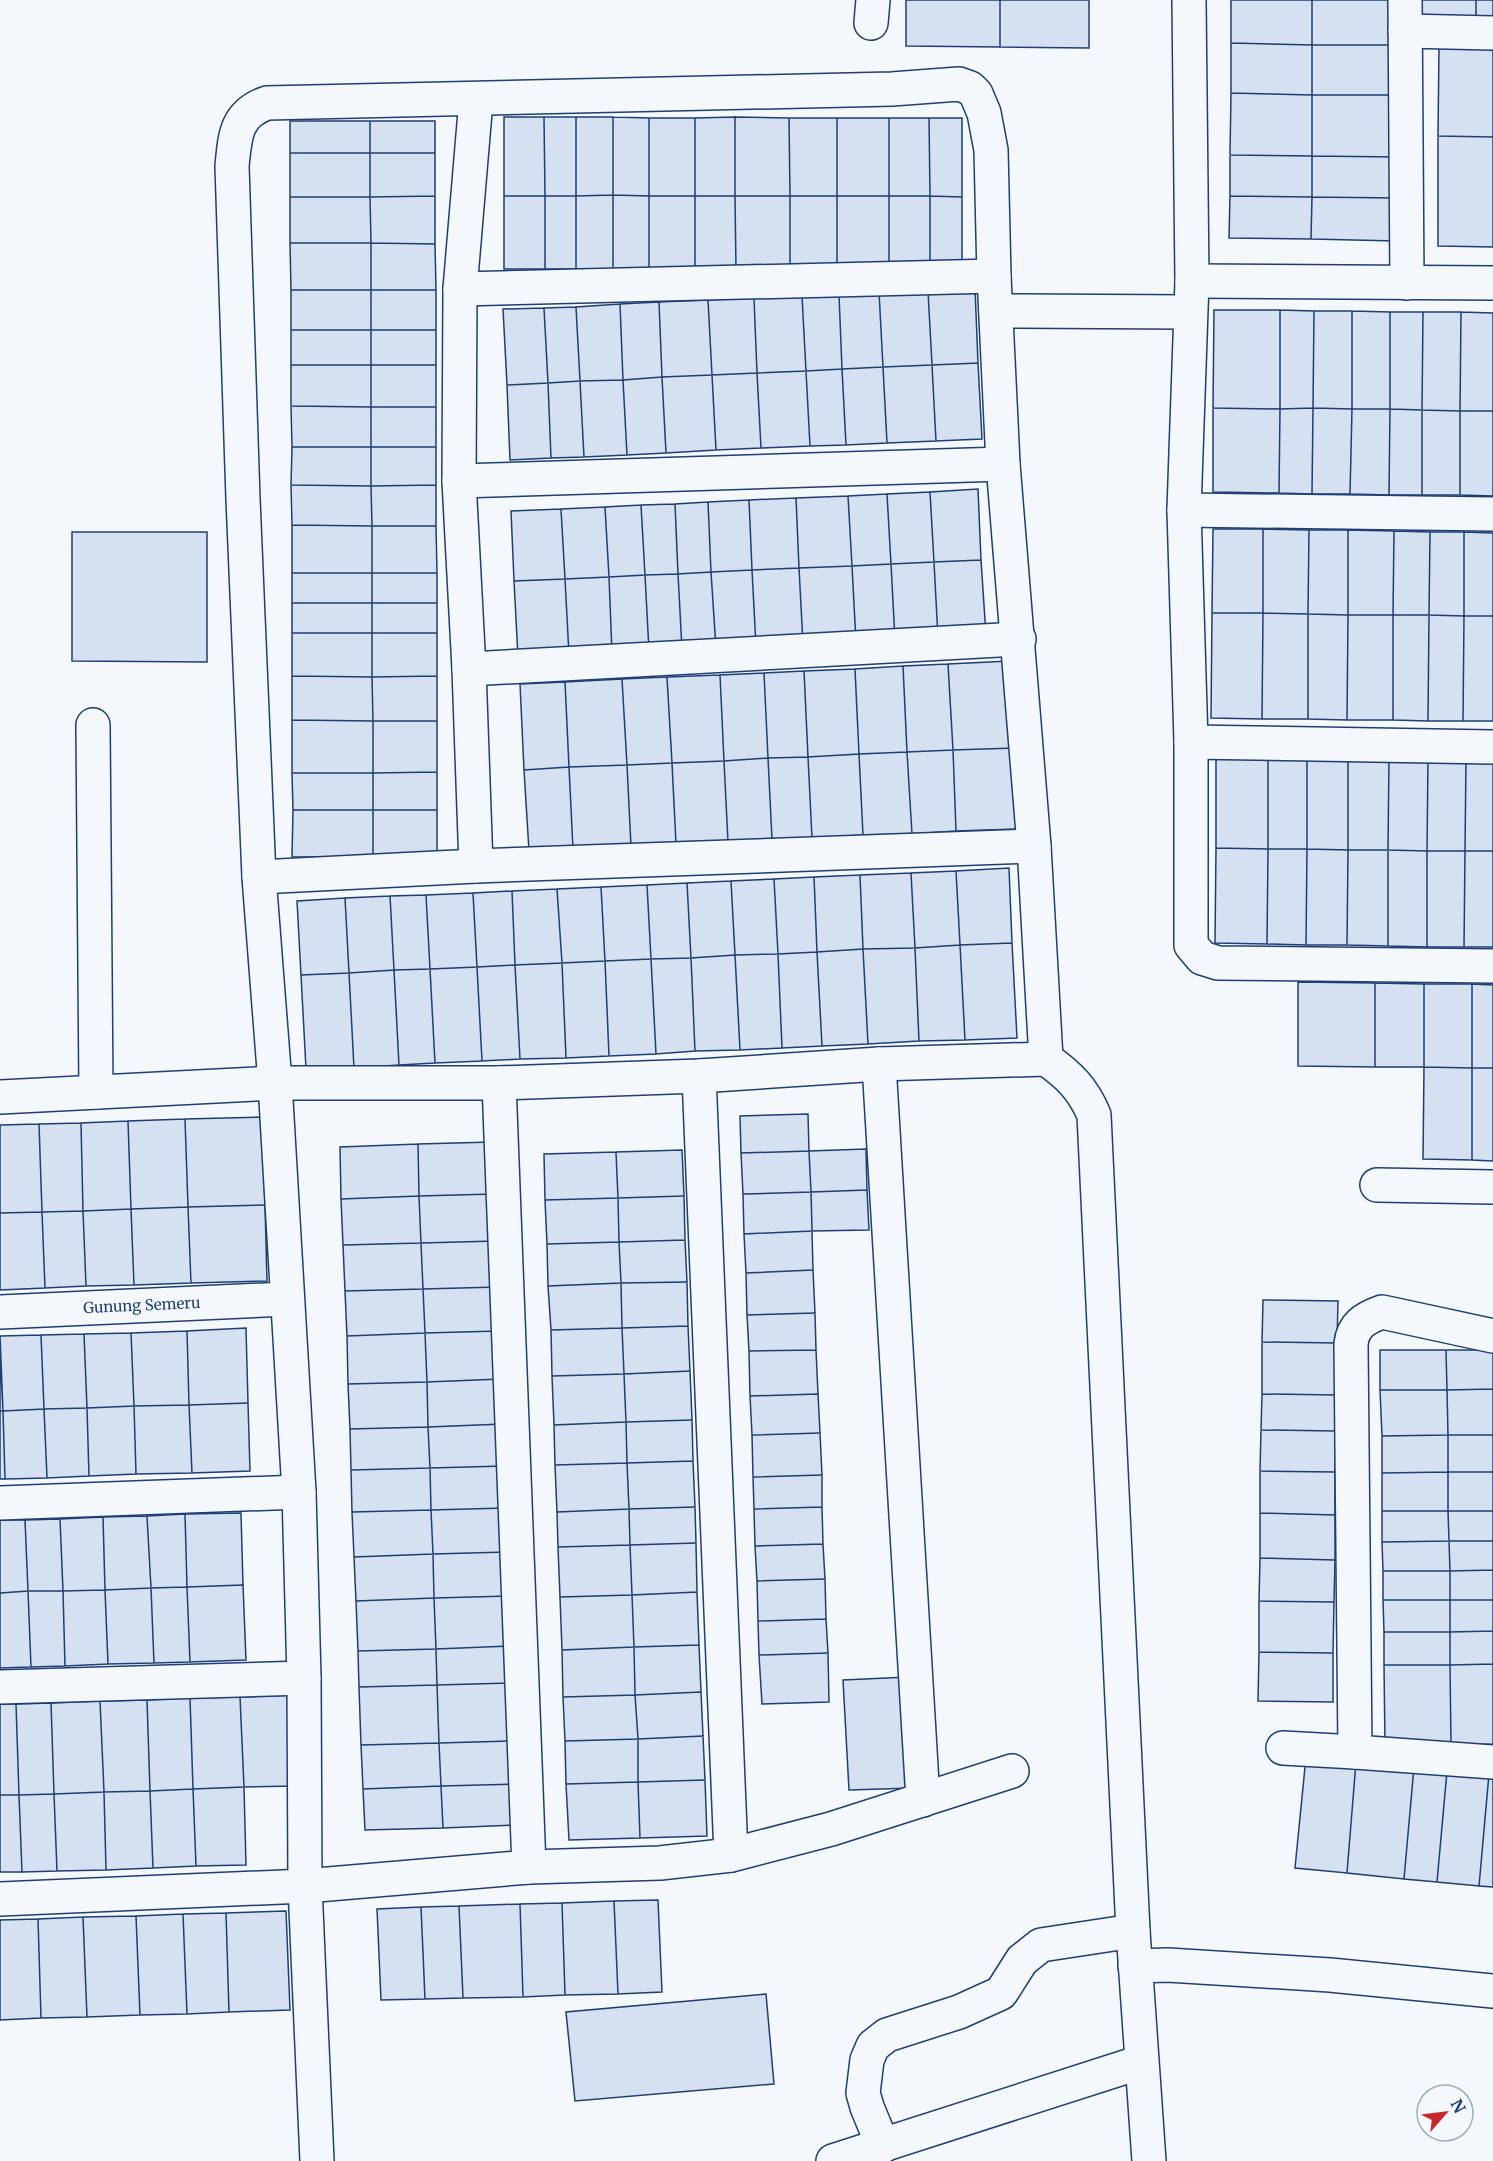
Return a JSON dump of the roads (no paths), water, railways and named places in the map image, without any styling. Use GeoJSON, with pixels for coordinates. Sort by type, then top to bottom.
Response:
{"type":"FeatureCollection","features":[{"type":"Feature","properties":{"kind":"street"},"geometry":{"type":"LineString","coordinates":[[1186,3],[1191,296],[1184,510],[1191,742],[1191,945],[1202,958],[1218,963],[1493,966]]}},
{"type":"Feature","properties":{"kind":"street"},"geometry":{"type":"LineString","coordinates":[[1407,283],[1405,16],[1493,33]]}},
{"type":"Feature","properties":{"kind":"street"},"geometry":{"type":"LineString","coordinates":[[317,2161],[305,1886],[304,1678],[299,1492],[275,1083],[259,877],[242,487],[232,166],[235,135],[242,119],[254,108],[267,104],[892,89],[959,84],[970,88],[976,94],[984,113],[991,150],[994,276],[1004,464],[1034,846],[1046,1059]]}},
{"type":"Feature","properties":{"kind":"street"},"geometry":{"type":"LineString","coordinates":[[476,100],[460,289],[459,481],[476,867]]}},
{"type":"Feature","properties":{"kind":"street"},"geometry":{"type":"LineString","coordinates":[[460,289],[994,276]]}},
{"type":"Feature","properties":{"kind":"street"},"geometry":{"type":"LineString","coordinates":[[996,311],[1149,312],[1191,296],[1407,283],[1493,283]]}},
{"type":"Feature","properties":{"kind":"street"},"geometry":{"type":"LineString","coordinates":[[459,481],[1004,464]]}},
{"type":"Feature","properties":{"kind":"street"},"geometry":{"type":"LineString","coordinates":[[1184,510],[1493,514]]}},
{"type":"Feature","properties":{"kind":"street"},"geometry":{"type":"LineString","coordinates":[[469,669],[1019,639]]}},
{"type":"Feature","properties":{"kind":"street"},"geometry":{"type":"LineString","coordinates":[[93,725],[96,1092]]}},
{"type":"Feature","properties":{"kind":"street"},"geometry":{"type":"LineString","coordinates":[[1191,742],[1493,747]]}},
{"type":"Feature","properties":{"kind":"street"},"geometry":{"type":"LineString","coordinates":[[259,877],[1034,846]]}},
{"type":"Feature","properties":{"kind":"street"},"geometry":{"type":"LineString","coordinates":[[0,1097],[275,1083],[499,1083],[699,1077],[879,1064],[1046,1059],[1067,1074],[1077,1084],[1094,1115],[1133,1931],[1149,2161]]}},
{"type":"Feature","properties":{"kind":"street"},"geometry":{"type":"LineString","coordinates":[[879,1064],[922,1800]]}},
{"type":"Feature","properties":{"kind":"street"},"geometry":{"type":"LineString","coordinates":[[699,1077],[731,1855]]}},
{"type":"Feature","properties":{"kind":"street"},"geometry":{"type":"LineString","coordinates":[[499,1083],[529,1867]]}},
{"type":"Feature","properties":{"kind":"street"},"geometry":{"type":"LineString","coordinates":[[1377,1185],[1493,1187]]}},
{"type":"Feature","properties":{"kind":"street","name":"Gunung Semeru"},"geometry":{"type":"LineString","coordinates":[[0,1312],[286,1299]]}},
{"type":"Feature","properties":{"kind":"street"},"geometry":{"type":"LineString","coordinates":[[1355,1752],[1352,1334],[1356,1326],[1382,1312],[1493,1336]]}},
{"type":"Feature","properties":{"kind":"street"},"geometry":{"type":"LineString","coordinates":[[0,1503],[299,1492]]}},
{"type":"Feature","properties":{"kind":"street"},"geometry":{"type":"LineString","coordinates":[[0,1688],[304,1678]]}},
{"type":"Feature","properties":{"kind":"street"},"geometry":{"type":"LineString","coordinates":[[1283,1748],[1493,1762]]}},
{"type":"Feature","properties":{"kind":"street"},"geometry":{"type":"LineString","coordinates":[[0,1899],[305,1886],[529,1867],[660,1863],[731,1855],[831,1829],[1012,1771]]}},
{"type":"Feature","properties":{"kind":"street"},"geometry":{"type":"LineString","coordinates":[[883,2145],[863,2093],[865,2066],[873,2046],[887,2036],[959,2012],[1001,1993],[1022,1960],[1041,1945],[1133,1931]]}},
{"type":"Feature","properties":{"kind":"street"},"geometry":{"type":"LineString","coordinates":[[1135,1966],[1168,1965],[1350,1976],[1493,1990]]}},
{"type":"Feature","properties":{"kind":"street"},"geometry":{"type":"LineString","coordinates":[[833,2161],[1141,2062]]}}]}
